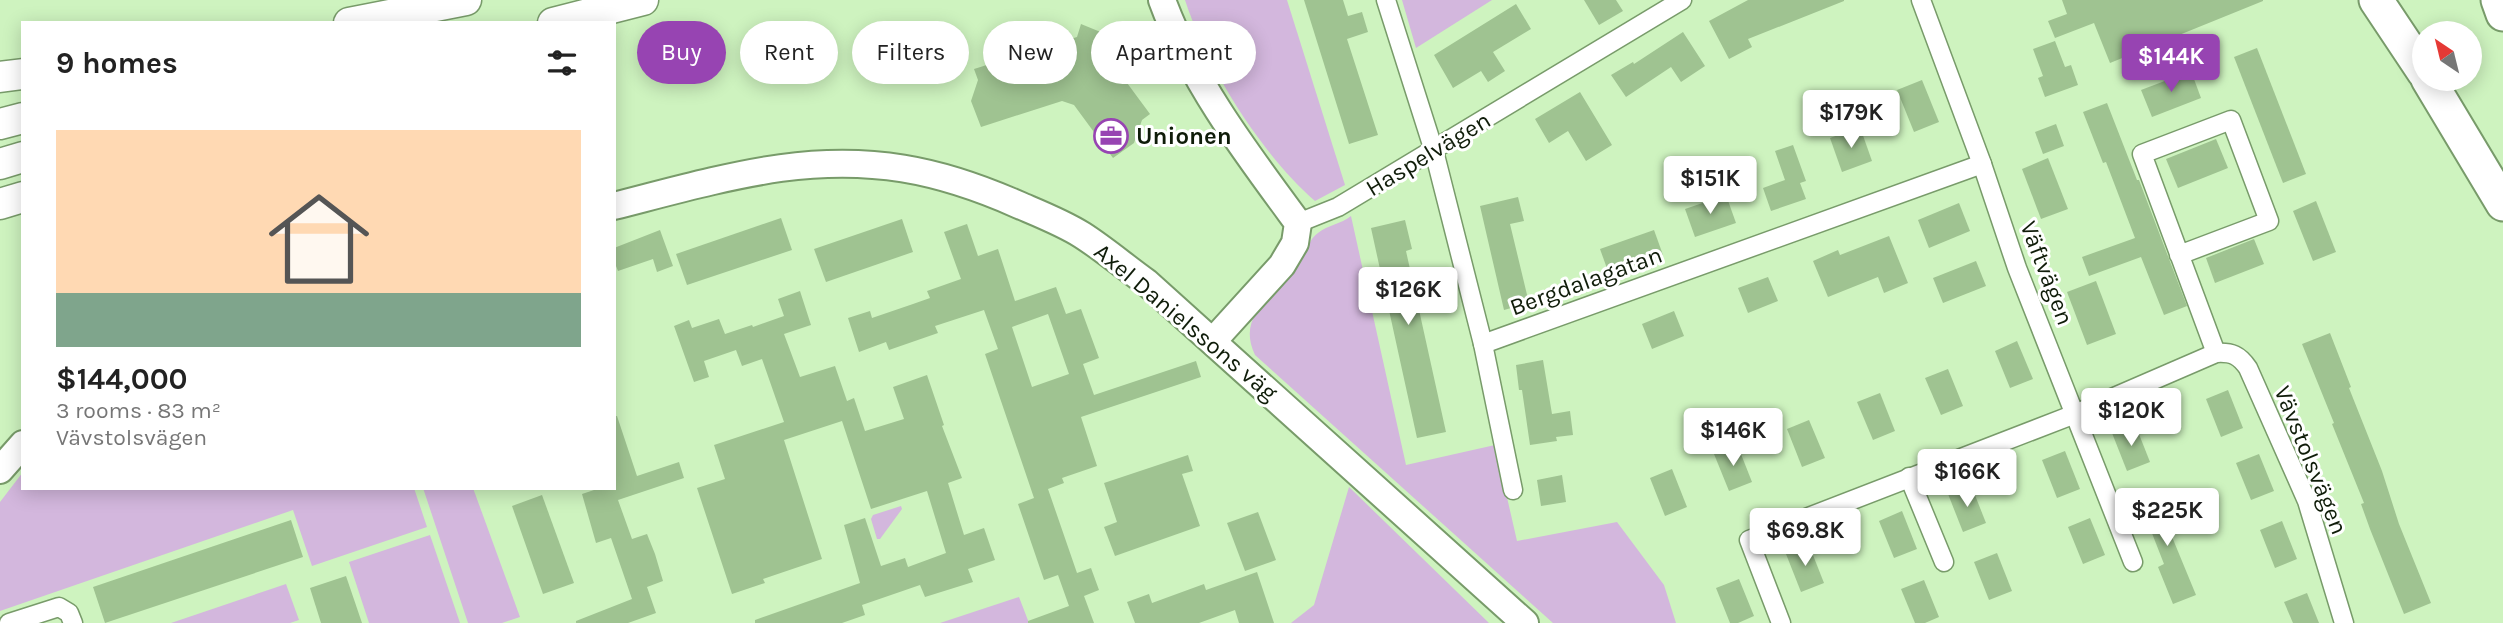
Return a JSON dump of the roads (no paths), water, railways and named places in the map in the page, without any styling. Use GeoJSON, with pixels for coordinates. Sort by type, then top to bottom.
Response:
{"type":"FeatureCollection","features":[{"type":"Feature","properties":{"kind":"highway"},"geometry":{"type":"LineString","coordinates":[[2375,0],[2412,54]]}},
{"type":"Feature","properties":{"kind":"highway"},"geometry":{"type":"LineString","coordinates":[[2395,0],[2412,27]]}},
{"type":"Feature","properties":{"kind":"highway"},"geometry":{"type":"LineString","coordinates":[[2498,0],[2503,14]]}},
{"type":"Feature","properties":{"kind":"highway"},"geometry":{"type":"LineString","coordinates":[[2435,91],[2503,203]]}},
{"type":"Feature","properties":{"kind":"highway"},"geometry":{"type":"LineString","coordinates":[[2448,91],[2503,203]]}},
{"type":"Feature","properties":{"kind":"main road"},"geometry":{"type":"LineString","coordinates":[[359,21],[468,0]]}},
{"type":"Feature","properties":{"kind":"main road"},"geometry":{"type":"LineString","coordinates":[[390,21],[468,0]]}},
{"type":"Feature","properties":{"kind":"main road"},"geometry":{"type":"LineString","coordinates":[[561,21],[643,0]]}},
{"type":"Feature","properties":{"kind":"main road"},"geometry":{"type":"LineString","coordinates":[[567,21],[599,11]]}},
{"type":"Feature","properties":{"kind":"main road"},"geometry":{"type":"LineString","coordinates":[[0,77],[21,74]]}},
{"type":"Feature","properties":{"kind":"main road"},"geometry":{"type":"LineString","coordinates":[[0,124],[21,119]]}},
{"type":"Feature","properties":{"kind":"main road"},"geometry":{"type":"LineString","coordinates":[[0,164],[21,159]]}},
{"type":"Feature","properties":{"kind":"main road"},"geometry":{"type":"LineString","coordinates":[[0,204],[21,198]]}},
{"type":"Feature","properties":{"kind":"street"},"geometry":{"type":"LineString","coordinates":[[1162,0],[1191,62],[1233,132],[1298,223],[1295,243],[1282,265],[1213,341]]}},
{"type":"Feature","properties":{"kind":"street"},"geometry":{"type":"LineString","coordinates":[[1386,0],[1434,151],[1483,344],[1513,490]]}},
{"type":"Feature","properties":{"kind":"street","name":"Haspelvägen"},"geometry":{"type":"LineString","coordinates":[[1298,223],[1338,207],[1682,0]]}},
{"type":"Feature","properties":{"kind":"street","name":"Väftvägen"},"geometry":{"type":"LineString","coordinates":[[1921,0],[1982,164],[2017,268],[2133,562]]}},
{"type":"Feature","properties":{"kind":"street"},"geometry":{"type":"LineString","coordinates":[[1781,623],[1749,540],[2076,414],[2216,353],[2179,255],[2141,154],[2231,120],[2269,221],[2179,255]]}},
{"type":"Feature","properties":{"kind":"street","name":"Bergdalagatan"},"geometry":{"type":"LineString","coordinates":[[1483,344],[1982,164]]}},
{"type":"Feature","properties":{"kind":"street","name":"Axel Danielssons väg"},"geometry":{"type":"LineString","coordinates":[[616,205],[782,168],[876,165],[922,170],[965,182],[1043,215],[1081,234],[1146,282],[1525,623]]}},
{"type":"Feature","properties":{"kind":"street","name":"Vävstolsvägen"},"geometry":{"type":"LineString","coordinates":[[2216,353],[2229,352],[2240,357],[2248,368],[2307,502],[2344,623]]}},
{"type":"Feature","properties":{"kind":"street"},"geometry":{"type":"LineString","coordinates":[[0,470],[21,446]]}},
{"type":"Feature","properties":{"kind":"street"},"geometry":{"type":"LineString","coordinates":[[1909,477],[1944,562]]}},
{"type":"Feature","properties":{"kind":"street"},"geometry":{"type":"LineString","coordinates":[[9,623],[59,607],[69,613],[73,623]]}},
{"type":"Feature","properties":{"kind":"place","name":"Unionen"},"geometry":{"type":"Point","coordinates":[1111,136]}}]}
